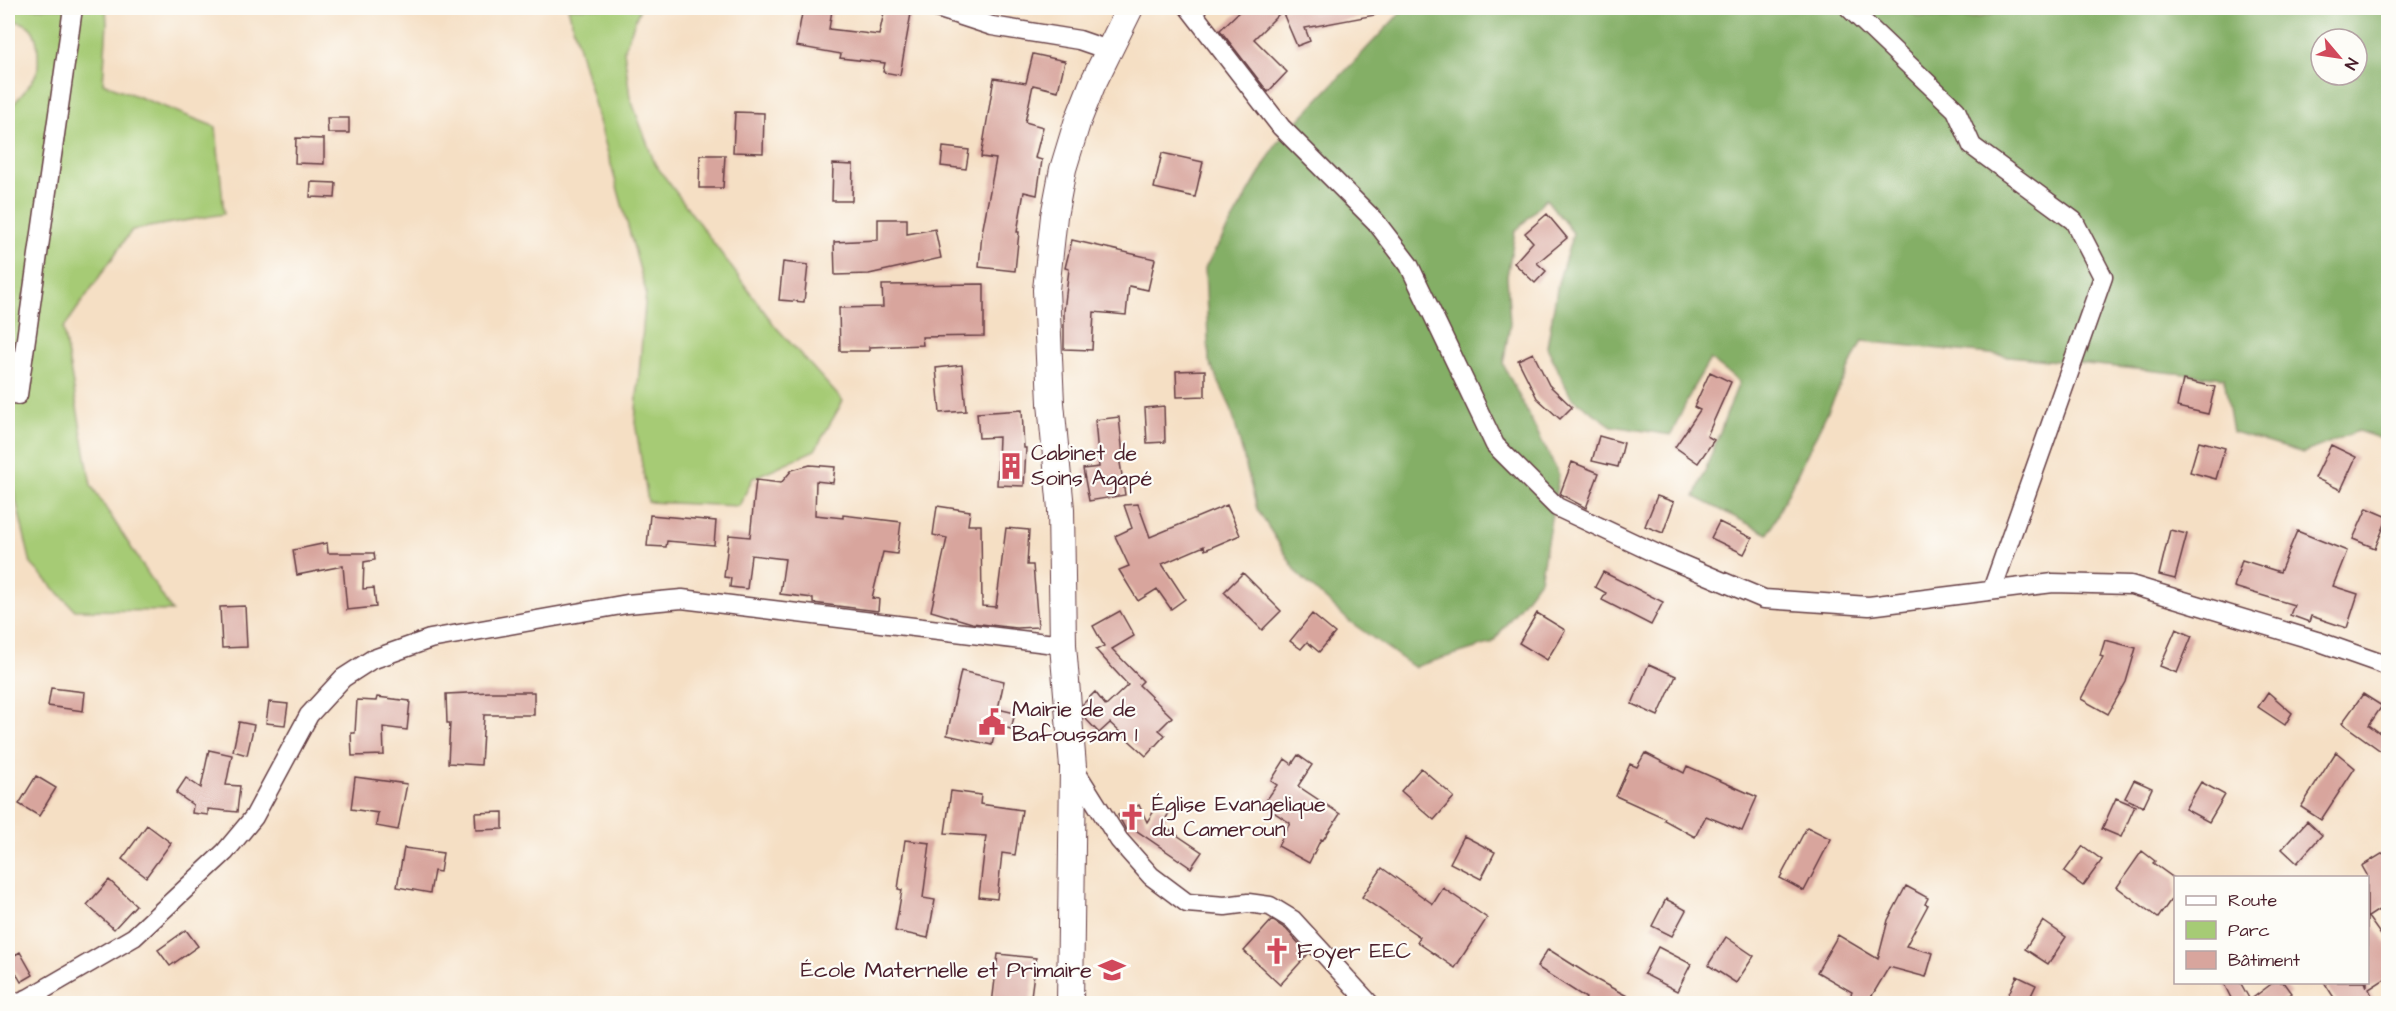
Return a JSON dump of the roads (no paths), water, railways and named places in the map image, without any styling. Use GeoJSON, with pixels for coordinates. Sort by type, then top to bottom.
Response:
{"type":"FeatureCollection","features":[{"type":"Feature","properties":{"kind":"street"},"geometry":{"type":"LineString","coordinates":[[18,395],[73,8]]}},
{"type":"Feature","properties":{"kind":"street"},"geometry":{"type":"LineString","coordinates":[[937,8],[992,26],[1078,40],[1108,50]]}},
{"type":"Feature","properties":{"kind":"street"},"geometry":{"type":"LineString","coordinates":[[1070,1004],[1073,767],[1063,645],[1061,509],[1051,403],[1046,290],[1054,216],[1063,169],[1077,123],[1108,50],[1130,8]]}},
{"type":"Feature","properties":{"kind":"street"},"geometry":{"type":"LineString","coordinates":[[1189,8],[1281,127],[1376,222],[1409,265],[1496,445],[1557,507],[1657,554],[1764,599],[1869,606],[2053,583],[2131,585],[2317,641],[2388,666]]}},
{"type":"Feature","properties":{"kind":"street"},"geometry":{"type":"LineString","coordinates":[[1849,8],[1956,110],[1972,146],[2074,221],[2103,277],[1992,590]]}},
{"type":"Feature","properties":{"kind":"street"},"geometry":{"type":"LineString","coordinates":[[14,1004],[29,998],[134,937],[225,852],[254,817],[309,714],[343,678],[371,660],[430,639],[627,604],[682,599],[1063,645]]}},
{"type":"Feature","properties":{"kind":"street"},"geometry":{"type":"LineString","coordinates":[[1073,767],[1119,840],[1151,876],[1187,903],[1225,906],[1248,903],[1270,906],[1293,920],[1370,1004]]}},
{"type":"Feature","properties":{"kind":"place","name":"Cabinet de Soins Agapé"},"geometry":{"type":"Point","coordinates":[1011,466]}},
{"type":"Feature","properties":{"kind":"place","name":"Mairie de de Bafoussam 1"},"geometry":{"type":"Point","coordinates":[992,722]}},
{"type":"Feature","properties":{"kind":"place","name":"Église Evangelique du Cameroun"},"geometry":{"type":"Point","coordinates":[1132,817]}},
{"type":"Feature","properties":{"kind":"place","name":"Foyer EEC"},"geometry":{"type":"Point","coordinates":[1277,951]}},
{"type":"Feature","properties":{"kind":"place","name":"École Maternelle et Primaire"},"geometry":{"type":"Point","coordinates":[1112,970]}}]}
